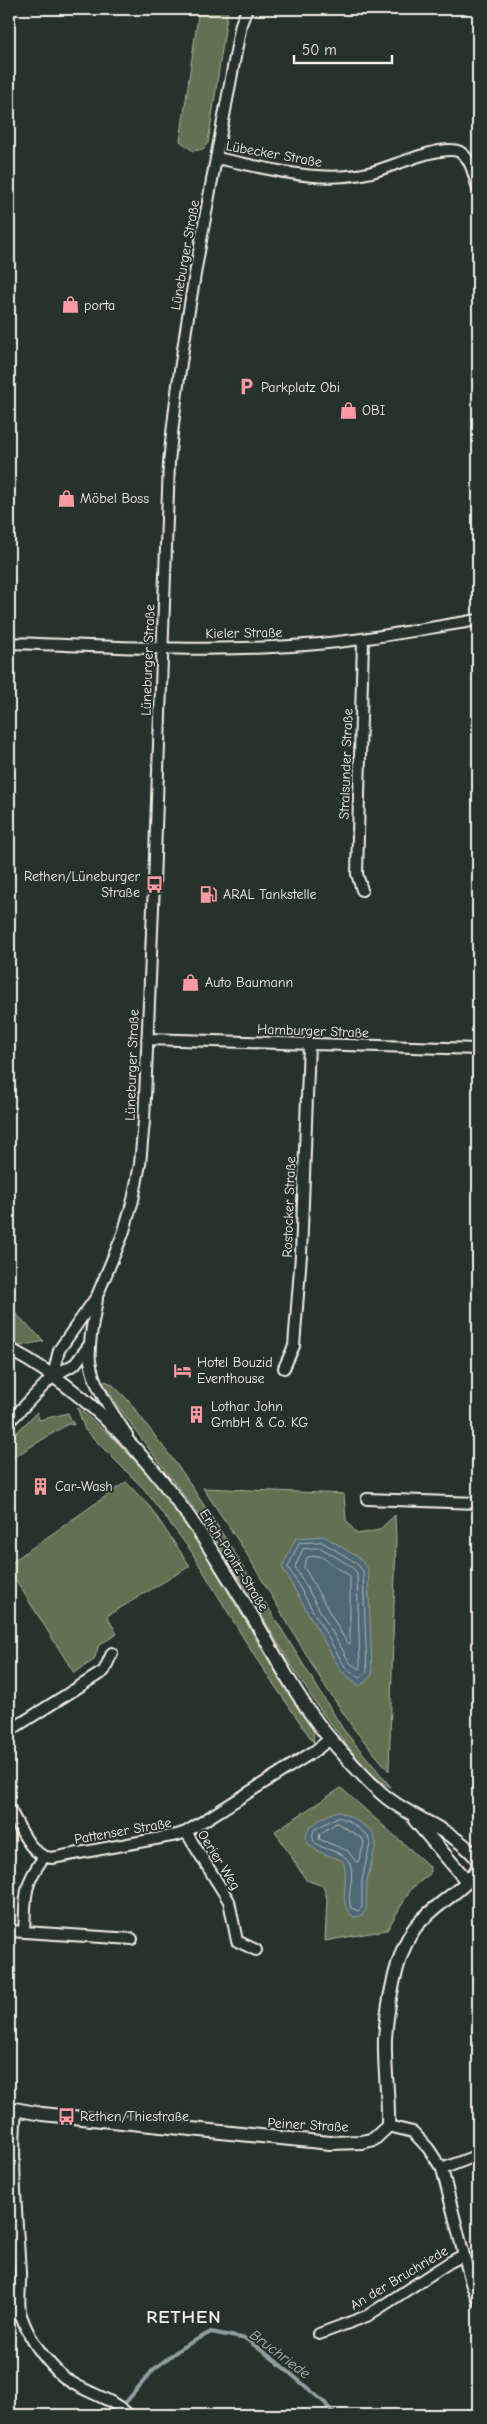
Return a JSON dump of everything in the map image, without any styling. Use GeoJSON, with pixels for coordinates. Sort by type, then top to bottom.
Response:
{"type":"FeatureCollection","features":[{"type":"Feature","properties":{"kind":"street","name":"Lüneburger Straße"},"geometry":{"type":"LineString","coordinates":[[238,9],[241,24]]}},
{"type":"Feature","properties":{"kind":"street","name":"Lüneburger Straße"},"geometry":{"type":"LineString","coordinates":[[53,1376],[59,1350],[97,1296],[122,1234],[140,1164],[147,1039],[170,463],[174,410],[182,346],[216,158],[241,24],[247,9]]}},
{"type":"Feature","properties":{"kind":"street","name":"Lübecker Straße"},"geometry":{"type":"LineString","coordinates":[[216,158],[315,178],[371,172],[446,149],[460,152],[469,160],[478,189]]}},
{"type":"Feature","properties":{"kind":"street","name":"Kieler Straße"},"geometry":{"type":"LineString","coordinates":[[9,643],[163,648],[304,645],[363,639],[478,620]]}},
{"type":"Feature","properties":{"kind":"street","name":"Stralsunder Straße"},"geometry":{"type":"LineString","coordinates":[[362,890],[357,874],[363,639]]}},
{"type":"Feature","properties":{"kind":"street","name":"Hamburger Straße"},"geometry":{"type":"LineString","coordinates":[[147,1039],[478,1049]]}},
{"type":"Feature","properties":{"kind":"street","name":"Rostocker Straße"},"geometry":{"type":"LineString","coordinates":[[284,1368],[294,1346],[300,1264],[309,1044]]}},
{"type":"Feature","properties":{"kind":"street","name":"Lüneburger Straße"},"geometry":{"type":"LineString","coordinates":[[97,1296],[90,1344],[90,1362],[96,1379],[131,1442]]}},
{"type":"Feature","properties":{"kind":"street","name":"Lüneburger Straße"},"geometry":{"type":"LineString","coordinates":[[53,1376],[75,1364],[90,1344]]}},
{"type":"Feature","properties":{"kind":"street","name":"Erich-Panitz-Straße"},"geometry":{"type":"LineString","coordinates":[[9,1349],[71,1388],[131,1442],[195,1526],[303,1701],[330,1739],[385,1796],[407,1812],[469,1847],[478,1860]]}},
{"type":"Feature","properties":{"kind":"street"},"geometry":{"type":"LineString","coordinates":[[9,1422],[53,1376]]}},
{"type":"Feature","properties":{"kind":"street"},"geometry":{"type":"LineString","coordinates":[[367,1499],[478,1503]]}},
{"type":"Feature","properties":{"kind":"street"},"geometry":{"type":"LineString","coordinates":[[9,1731],[104,1671],[112,1653]]}},
{"type":"Feature","properties":{"kind":"street","name":"Pattenser Straße"},"geometry":{"type":"LineString","coordinates":[[44,1858],[186,1832],[316,1750],[330,1739]]}},
{"type":"Feature","properties":{"kind":"street"},"geometry":{"type":"LineString","coordinates":[[9,1808],[36,1852],[44,1858],[30,1875],[26,1886],[24,1932]]}},
{"type":"Feature","properties":{"kind":"street","name":"Erich-Panitz-Straße"},"geometry":{"type":"LineString","coordinates":[[407,1812],[467,1881]]}},
{"type":"Feature","properties":{"kind":"street","name":"Oerier Weg"},"geometry":{"type":"LineString","coordinates":[[186,1832],[229,1901],[237,1942],[256,1950]]}},
{"type":"Feature","properties":{"kind":"street"},"geometry":{"type":"LineString","coordinates":[[478,1866],[477,1872],[426,1914],[414,1928],[404,1945],[398,1963],[385,2038],[388,2126],[413,2132],[428,2148],[442,2169],[478,2301]]}},
{"type":"Feature","properties":{"kind":"street"},"geometry":{"type":"LineString","coordinates":[[9,1931],[132,1939]]}},
{"type":"Feature","properties":{"kind":"street"},"geometry":{"type":"LineString","coordinates":[[12,2109],[21,2287],[20,2314],[48,2361],[60,2374],[70,2382],[113,2401],[128,2414]]}},
{"type":"Feature","properties":{"kind":"street","name":"Peiner Straße"},"geometry":{"type":"LineString","coordinates":[[12,2109],[112,2122],[330,2143],[362,2142],[374,2139],[388,2126]]}},
{"type":"Feature","properties":{"kind":"street"},"geometry":{"type":"LineString","coordinates":[[442,2169],[478,2155]]}},
{"type":"Feature","properties":{"kind":"street","name":"An der Bruchriede"},"geometry":{"type":"LineString","coordinates":[[320,2334],[366,2316],[464,2255]]}},
{"type":"Feature","properties":{"kind":"street"},"geometry":{"type":"LineString","coordinates":[[9,2314],[20,2314]]}},
{"type":"Feature","properties":{"kind":"green space"},"geometry":{"type":"Polygon","coordinates":[[[199,9],[228,9],[208,143],[203,149],[193,151],[180,141],[199,9]]]}},
{"type":"Feature","properties":{"kind":"green space"},"geometry":{"type":"Polygon","coordinates":[[[9,1307],[44,1341],[9,1348],[9,1307]]]}},
{"type":"Feature","properties":{"kind":"green space"},"geometry":{"type":"Polygon","coordinates":[[[105,1381],[112,1384],[128,1400],[183,1473],[343,1729],[391,1787],[384,1784],[366,1768],[326,1718],[211,1533],[115,1401],[102,1382],[105,1381]]]}},
{"type":"Feature","properties":{"kind":"green space"},"geometry":{"type":"Polygon","coordinates":[[[77,1407],[113,1438],[151,1478],[201,1546],[285,1688],[313,1729],[314,1743],[255,1657],[191,1551],[144,1489],[85,1430],[77,1407]]]}},
{"type":"Feature","properties":{"kind":"green space"},"geometry":{"type":"Polygon","coordinates":[[[37,1412],[39,1420],[68,1413],[74,1425],[68,1424],[9,1460],[9,1440],[37,1412]]]}},
{"type":"Feature","properties":{"kind":"green space"},"geometry":{"type":"Polygon","coordinates":[[[126,1482],[150,1507],[190,1566],[107,1616],[117,1634],[99,1645],[94,1660],[74,1673],[9,1569],[9,1564],[126,1482]]]}},
{"type":"Feature","properties":{"kind":"green space"},"geometry":{"type":"Polygon","coordinates":[[[203,1488],[344,1494],[346,1520],[357,1534],[379,1530],[395,1515],[396,1540],[389,1771],[354,1729],[323,1683],[245,1551],[203,1488]]]}},
{"type":"Feature","properties":{"kind":"green space"},"geometry":{"type":"Polygon","coordinates":[[[341,1788],[430,1867],[430,1874],[411,1889],[387,1930],[325,1941],[327,1898],[323,1886],[306,1880],[275,1831],[341,1788]]]}},
{"type":"Feature","properties":{"kind":"water"},"geometry":{"type":"Polygon","coordinates":[[[324,1536],[359,1558],[368,1569],[372,1675],[360,1686],[341,1671],[282,1567],[296,1538],[324,1536]]]}},
{"type":"Feature","properties":{"kind":"water"},"geometry":{"type":"Polygon","coordinates":[[[338,1811],[351,1817],[373,1832],[376,1844],[367,1881],[366,1910],[361,1916],[354,1917],[345,1905],[345,1869],[343,1861],[313,1848],[306,1836],[313,1825],[326,1816],[338,1811]]]}},
{"type":"Feature","properties":{"kind":"waterway","name":"Bruchriede"},"geometry":{"type":"LineString","coordinates":[[115,2415],[154,2369],[181,2348],[211,2332],[246,2339],[277,2362],[325,2403],[334,2415]]}},
{"type":"Feature","properties":{"kind":"place","name":"porta"},"geometry":{"type":"Point","coordinates":[70,305]}},
{"type":"Feature","properties":{"kind":"place","name":"Parkplatz Obi"},"geometry":{"type":"Point","coordinates":[247,387]}},
{"type":"Feature","properties":{"kind":"place","name":"OBI"},"geometry":{"type":"Point","coordinates":[348,410]}},
{"type":"Feature","properties":{"kind":"place","name":"Möbel Boss"},"geometry":{"type":"Point","coordinates":[66,498]}},
{"type":"Feature","properties":{"kind":"place","name":"Rethen/Lüneburger Straße"},"geometry":{"type":"Point","coordinates":[154,884]}},
{"type":"Feature","properties":{"kind":"place","name":"ARAL Tankstelle"},"geometry":{"type":"Point","coordinates":[209,894]}},
{"type":"Feature","properties":{"kind":"place","name":"Auto Baumann"},"geometry":{"type":"Point","coordinates":[191,982]}},
{"type":"Feature","properties":{"kind":"place","name":"Hotel Bouzid Eventhouse"},"geometry":{"type":"Point","coordinates":[183,1370]}},
{"type":"Feature","properties":{"kind":"place","name":"Lothar John GmbH & Co. KG"},"geometry":{"type":"Point","coordinates":[197,1414]}},
{"type":"Feature","properties":{"kind":"place","name":"Car-Wash"},"geometry":{"type":"Point","coordinates":[41,1486]}},
{"type":"Feature","properties":{"kind":"place","name":"Rethen/Thiestraße"},"geometry":{"type":"Point","coordinates":[66,2116]}},
{"type":"Feature","properties":{"kind":"district","name":"RETHEN"},"geometry":{"type":"Point","coordinates":[184,2317]}}]}
